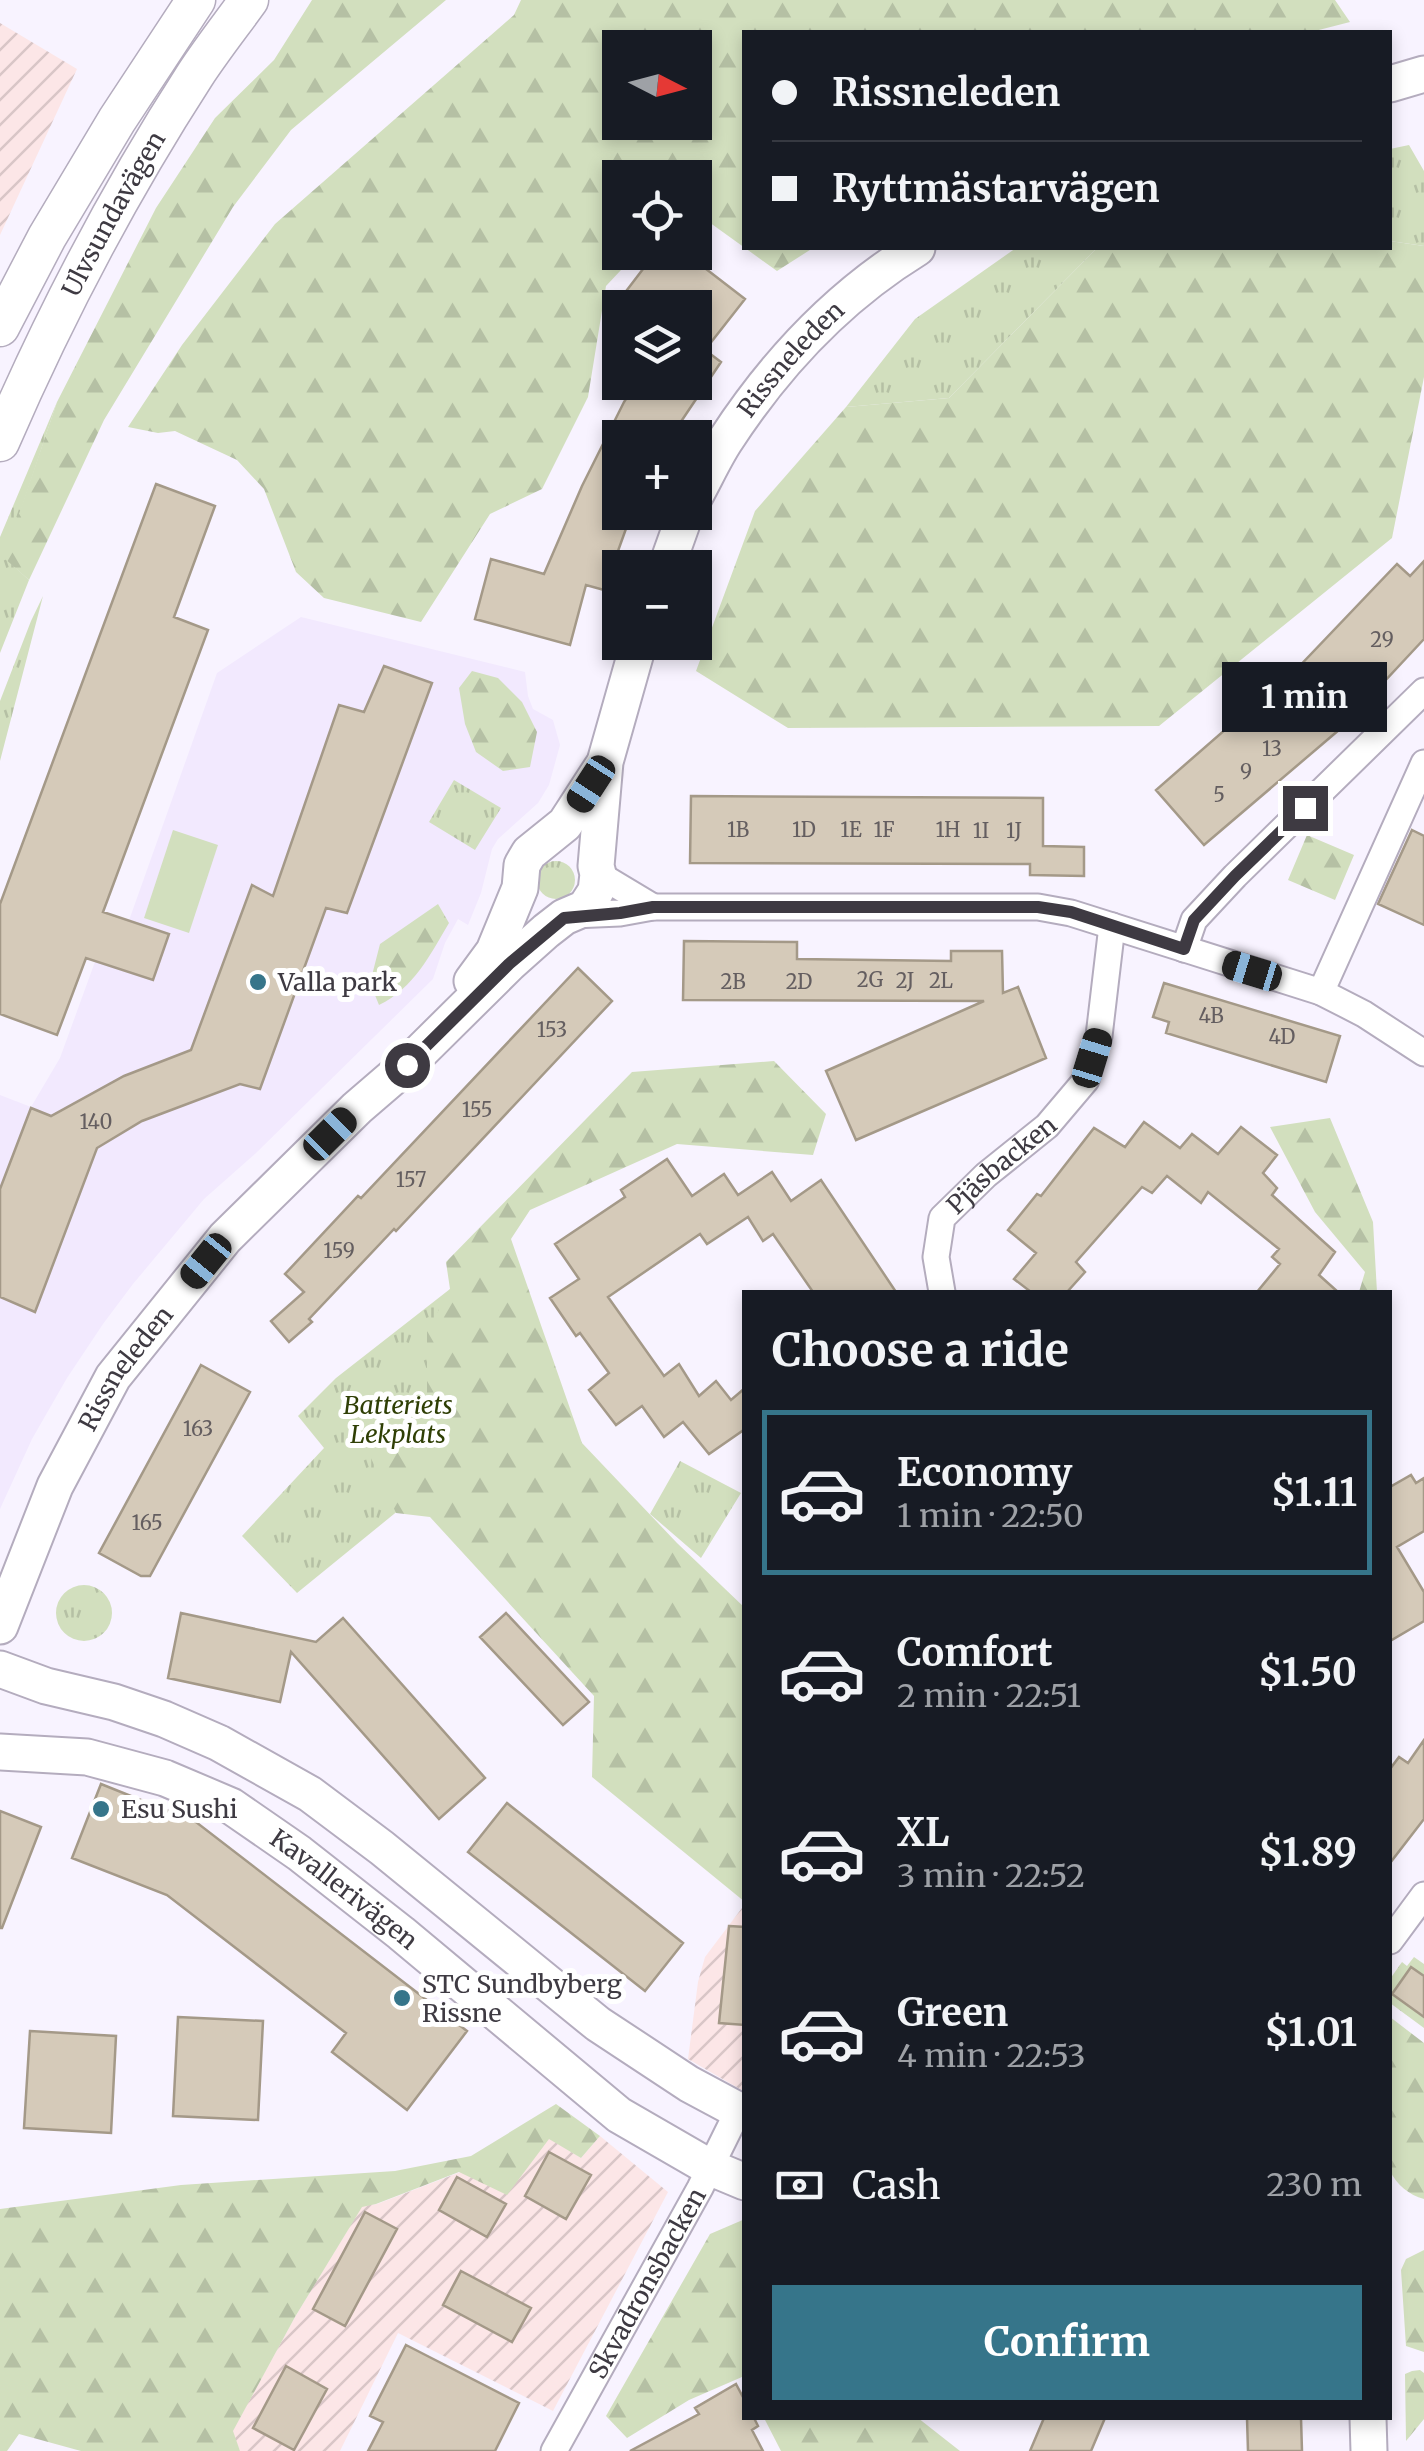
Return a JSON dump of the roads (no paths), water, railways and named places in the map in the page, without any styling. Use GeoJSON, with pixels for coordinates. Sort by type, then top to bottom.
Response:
{"type":"FeatureCollection","features":[{"type":"Feature","properties":{"kind":"main road","name":"Ulvsundavägen"},"geometry":{"type":"LineString","coordinates":[[0,327],[47,237],[117,120],[196,0]]}},
{"type":"Feature","properties":{"kind":"main road","name":"Ulvsundavägen"},"geometry":{"type":"LineString","coordinates":[[0,442],[109,218],[196,74],[249,0]]}},
{"type":"Feature","properties":{"kind":"street","name":"Rissneleden"},"geometry":{"type":"LineString","coordinates":[[712,464],[774,372],[838,304],[914,250]]}},
{"type":"Feature","properties":{"kind":"street","name":"Rissneleden"},"geometry":{"type":"LineString","coordinates":[[0,1626],[55,1486],[114,1377],[224,1238],[509,964],[593,898],[605,762],[634,660]]}},
{"type":"Feature","properties":{"kind":"street"},"geometry":{"type":"LineString","coordinates":[[1184,949],[1194,920],[1424,691]]}},
{"type":"Feature","properties":{"kind":"street","name":"Rissneleden"},"geometry":{"type":"LineString","coordinates":[[356,1108],[480,972],[494,951],[520,888],[522,865],[528,853],[565,824],[605,762]]}},
{"type":"Feature","properties":{"kind":"street"},"geometry":{"type":"LineString","coordinates":[[1320,992],[1424,764]]}},
{"type":"Feature","properties":{"kind":"street"},"geometry":{"type":"LineString","coordinates":[[541,843],[576,843],[587,851],[597,870],[653,907]]}},
{"type":"Feature","properties":{"kind":"street"},"geometry":{"type":"LineString","coordinates":[[520,888],[538,912],[551,917],[653,907],[1038,907],[1071,912],[1320,992],[1364,1014],[1424,1054]]}},
{"type":"Feature","properties":{"kind":"street","name":"Pjäsbacken"},"geometry":{"type":"LineString","coordinates":[[942,1290],[936,1257],[942,1218],[986,1175],[1047,1126],[1086,1080],[1099,1036],[1112,926]]}},
{"type":"Feature","properties":{"kind":"street"},"geometry":{"type":"LineString","coordinates":[[0,1668],[46,1686],[164,1719],[219,1743],[310,1794],[598,2024],[741,2113]]}},
{"type":"Feature","properties":{"kind":"street","name":"Kavallerivägen"},"geometry":{"type":"LineString","coordinates":[[0,1752],[87,1757],[166,1778],[230,1806],[299,1853],[400,1933],[619,2115],[708,2167],[742,2181]]}},
{"type":"Feature","properties":{"kind":"street"},"geometry":{"type":"LineString","coordinates":[[1392,1938],[1424,1895]]}},
{"type":"Feature","properties":{"kind":"street","name":"Skvadronsbacken"},"geometry":{"type":"LineString","coordinates":[[554,2451],[741,2113]]}},
{"type":"Feature","properties":{"kind":"street"},"geometry":{"type":"LineString","coordinates":[[1368,2420],[1369,2451]]}},
{"type":"Feature","properties":{"kind":"place","name":"Valla park"},"geometry":{"type":"Point","coordinates":[258,982]}},
{"type":"Feature","properties":{"kind":"place","name":"Esu Sushi"},"geometry":{"type":"Point","coordinates":[101,1809]}},
{"type":"Feature","properties":{"kind":"place","name":"STC Sundbyberg Rissne"},"geometry":{"type":"Point","coordinates":[402,1998]}},
{"type":"Feature","properties":{"kind":"park label","name":"Batteriets Lekplats"},"geometry":{"type":"Point","coordinates":[398,1420]}}]}
